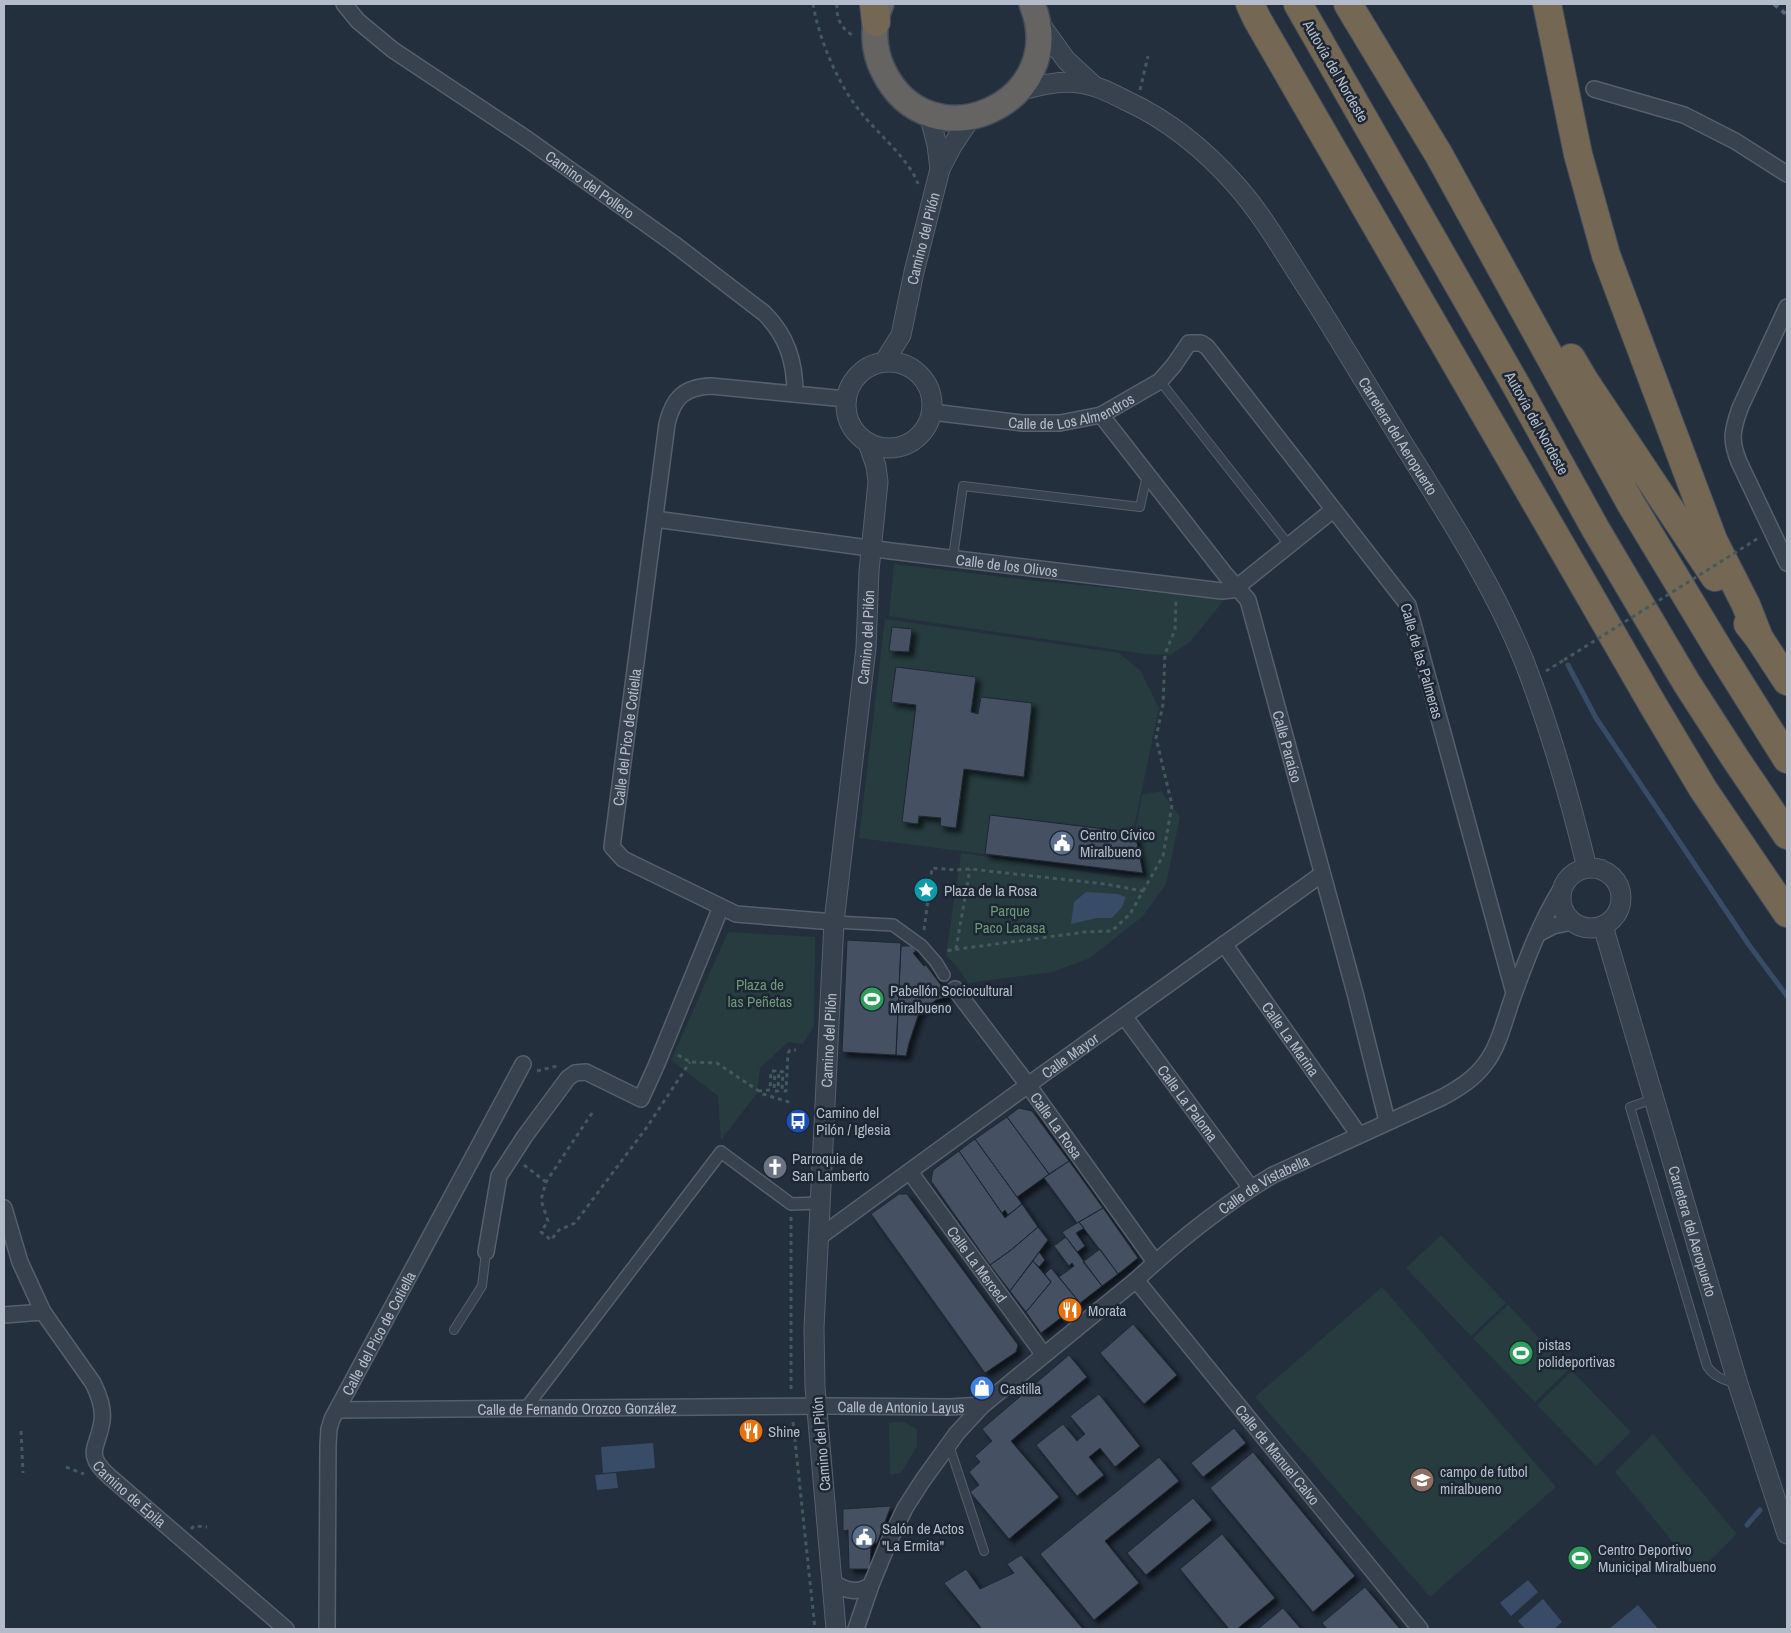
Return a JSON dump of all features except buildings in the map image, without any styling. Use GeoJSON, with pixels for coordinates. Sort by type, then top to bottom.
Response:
{"type":"FeatureCollection","features":[{"type":"Feature","properties":{"kind":"highway","name":"Autovía del Nordeste"},"geometry":{"type":"LineString","coordinates":[[1298,4],[1600,536],[1734,758],[1787,835]]}},
{"type":"Feature","properties":{"kind":"highway"},"geometry":{"type":"LineString","coordinates":[[1348,4],[1439,155],[1631,504],[1787,759]]}},
{"type":"Feature","properties":{"kind":"highway"},"geometry":{"type":"LineString","coordinates":[[1547,4],[1578,154],[1606,255],[1713,540],[1746,605],[1759,638]]}},
{"type":"Feature","properties":{"kind":"highway"},"geometry":{"type":"LineString","coordinates":[[877,18],[879,63],[887,79],[898,94],[912,105],[929,114],[944,118],[961,118],[992,110],[1006,102],[1018,91],[1030,72],[1038,51],[1034,8]]}},
{"type":"Feature","properties":{"kind":"highway"},"geometry":{"type":"LineString","coordinates":[[1251,9],[1693,772],[1787,913]]}},
{"type":"Feature","properties":{"kind":"highway"},"geometry":{"type":"LineString","coordinates":[[1439,155],[1461,170],[1584,380],[1737,611],[1759,638],[1787,681]]}},
{"type":"Feature","properties":{"kind":"street","name":"Camino del Pollero"},"geometry":{"type":"LineString","coordinates":[[344,4],[358,21],[393,50],[527,139],[674,244],[764,313],[774,324],[787,346],[795,376],[795,394]]}},
{"type":"Feature","properties":{"kind":"street","name":"Carretera del Aeropuerto"},"geometry":{"type":"LineString","coordinates":[[1034,8],[1066,60],[1093,85],[1134,104],[1163,121],[1218,166],[1237,186],[1257,212],[1311,294],[1448,518],[1508,625],[1524,661],[1594,863]]}},
{"type":"Feature","properties":{"kind":"street","name":"Carretera del Aeropuerto"},"geometry":{"type":"LineString","coordinates":[[1018,91],[1061,82],[1093,85]]}},
{"type":"Feature","properties":{"kind":"street"},"geometry":{"type":"LineString","coordinates":[[1594,89],[1684,115],[1735,141],[1787,174]]}},
{"type":"Feature","properties":{"kind":"street","name":"Camino del Pilón"},"geometry":{"type":"LineString","coordinates":[[929,114],[937,145],[940,169]]}},
{"type":"Feature","properties":{"kind":"street","name":"Camino del Pilón"},"geometry":{"type":"LineString","coordinates":[[884,362],[901,335],[914,272],[940,169],[952,146],[972,116]]}},
{"type":"Feature","properties":{"kind":"street"},"geometry":{"type":"LineString","coordinates":[[1787,307],[1740,408],[1732,437],[1733,448],[1739,462],[1787,563]]}},
{"type":"Feature","properties":{"kind":"street","name":"Camino del Pilón"},"geometry":{"type":"LineString","coordinates":[[901,335],[906,366]]}},
{"type":"Feature","properties":{"kind":"street","name":"Calle de Los Almendros"},"geometry":{"type":"LineString","coordinates":[[932,412],[1022,423],[1060,423],[1101,416],[1160,381],[1189,343]]}},
{"type":"Feature","properties":{"kind":"street","name":"Calle de las Palmeras"},"geometry":{"type":"LineString","coordinates":[[1189,343],[1201,343],[1207,347],[1408,605],[1514,993]]}},
{"type":"Feature","properties":{"kind":"street"},"geometry":{"type":"LineString","coordinates":[[884,362],[896,362],[906,366],[922,377],[930,393],[932,412],[924,431],[912,441],[898,448],[878,447],[868,443],[853,429],[846,410],[849,388],[863,370],[873,365],[884,362]]}},
{"type":"Feature","properties":{"kind":"street","name":"Calle del Pico de Cotiella"},"geometry":{"type":"LineString","coordinates":[[795,394],[711,386],[693,388],[678,398],[669,414],[612,847],[623,859],[720,908],[736,914],[834,922]]}},
{"type":"Feature","properties":{"kind":"street"},"geometry":{"type":"LineString","coordinates":[[795,394],[846,400]]}},
{"type":"Feature","properties":{"kind":"street","name":"Calle Paraíso"},"geometry":{"type":"LineString","coordinates":[[1101,416],[1225,574],[1247,596],[1387,1121]]}},
{"type":"Feature","properties":{"kind":"street","name":"Camino del Pilón"},"geometry":{"type":"LineString","coordinates":[[836,1629],[817,1407],[814,1328],[834,922],[866,648],[871,548],[878,482],[876,466],[868,443]]}},
{"type":"Feature","properties":{"kind":"street","name":"Camino del Pilón"},"geometry":{"type":"LineString","coordinates":[[878,482],[898,448]]}},
{"type":"Feature","properties":{"kind":"street"},"geometry":{"type":"LineString","coordinates":[[1238,587],[1333,510]]}},
{"type":"Feature","properties":{"kind":"street","name":"Calle de los Olivos"},"geometry":{"type":"LineString","coordinates":[[655,519],[1177,586],[1222,591],[1238,587]]}},
{"type":"Feature","properties":{"kind":"street"},"geometry":{"type":"LineString","coordinates":[[1594,863],[1593,868],[1605,871],[1615,880],[1619,887],[1621,904],[1610,924],[1587,928],[1572,922],[1564,914],[1561,906],[1561,889],[1570,875],[1594,863]]}},
{"type":"Feature","properties":{"kind":"street","name":"Calle Mayor"},"geometry":{"type":"LineString","coordinates":[[818,1238],[1322,874]]}},
{"type":"Feature","properties":{"kind":"street","name":"Calle de Vistabella"},"geometry":{"type":"LineString","coordinates":[[856,1629],[871,1585],[905,1508],[953,1439],[983,1405],[1136,1280],[1155,1262],[1212,1216],[1251,1188],[1273,1175],[1387,1121],[1443,1097],[1464,1086],[1478,1073],[1495,1048],[1514,993],[1538,934],[1548,910],[1561,889]]}},
{"type":"Feature","properties":{"kind":"street"},"geometry":{"type":"LineString","coordinates":[[486,1252],[499,1176],[511,1155],[564,1083],[575,1073],[581,1072],[594,1075],[641,1099],[720,908]]}},
{"type":"Feature","properties":{"kind":"street"},"geometry":{"type":"LineString","coordinates":[[834,922],[893,925],[922,946],[944,975]]}},
{"type":"Feature","properties":{"kind":"street"},"geometry":{"type":"LineString","coordinates":[[1538,934],[1553,926],[1572,922]]}},
{"type":"Feature","properties":{"kind":"street","name":"Carretera del Aeropuerto"},"geometry":{"type":"LineString","coordinates":[[1610,924],[1653,1099],[1738,1384],[1787,1534]]}},
{"type":"Feature","properties":{"kind":"street","name":"Calle La Marina"},"geometry":{"type":"LineString","coordinates":[[1224,944],[1358,1135]]}},
{"type":"Feature","properties":{"kind":"street","name":"Calle La Rosa"},"geometry":{"type":"LineString","coordinates":[[955,989],[1028,1085],[1155,1262]]}},
{"type":"Feature","properties":{"kind":"street","name":"Calle La Paloma"},"geometry":{"type":"LineString","coordinates":[[1124,1016],[1251,1188]]}},
{"type":"Feature","properties":{"kind":"street","name":"Calle del Pico de Cotiella"},"geometry":{"type":"LineString","coordinates":[[327,1629],[329,1429],[337,1410],[521,1068]]}},
{"type":"Feature","properties":{"kind":"street"},"geometry":{"type":"LineString","coordinates":[[525,1409],[721,1152],[791,1204],[820,1204]]}},
{"type":"Feature","properties":{"kind":"street","name":"Calle La Merced"},"geometry":{"type":"LineString","coordinates":[[910,1172],[1044,1355]]}},
{"type":"Feature","properties":{"kind":"street","name":"Camino de Épila"},"geometry":{"type":"LineString","coordinates":[[4,1208],[20,1262],[43,1312],[94,1383],[101,1404],[102,1421],[95,1443],[94,1455],[101,1469],[286,1629]]}},
{"type":"Feature","properties":{"kind":"street","name":"Calle de Manuel Calvo"},"geometry":{"type":"LineString","coordinates":[[1136,1280],[1420,1629]]}},
{"type":"Feature","properties":{"kind":"street"},"geometry":{"type":"LineString","coordinates":[[4,1315],[43,1312]]}},
{"type":"Feature","properties":{"kind":"street","name":"Calle de Antonio Layus"},"geometry":{"type":"LineString","coordinates":[[817,1407],[950,1407],[983,1405]]}},
{"type":"Feature","properties":{"kind":"street","name":"Calle de Fernando Orozco González"},"geometry":{"type":"LineString","coordinates":[[337,1410],[817,1407]]}},
{"type":"Feature","properties":{"kind":"street"},"geometry":{"type":"LineString","coordinates":[[950,1407],[956,1420],[953,1439]]}},
{"type":"Feature","properties":{"kind":"street"},"geometry":{"type":"LineString","coordinates":[[833,1582],[843,1589],[850,1590],[860,1590],[871,1585]]}},
{"type":"Feature","properties":{"kind":"lane"},"geometry":{"type":"LineString","coordinates":[[1160,381],[1289,545]]}},
{"type":"Feature","properties":{"kind":"lane"},"geometry":{"type":"LineString","coordinates":[[953,558],[963,486],[1140,507],[1147,475]]}},
{"type":"Feature","properties":{"kind":"lane"},"geometry":{"type":"LineString","coordinates":[[1653,1099],[1630,1107],[1707,1366],[1717,1377],[1738,1384]]}},
{"type":"Feature","properties":{"kind":"lane"},"geometry":{"type":"LineString","coordinates":[[454,1330],[482,1286],[486,1252]]}},
{"type":"Feature","properties":{"kind":"lane"},"geometry":{"type":"LineString","coordinates":[[953,1439],[984,1551]]}},
{"type":"Feature","properties":{"kind":"path"},"geometry":{"type":"LineString","coordinates":[[814,4],[816,20],[831,62],[848,93],[862,115],[881,132],[913,173],[918,182],[918,191]]}},
{"type":"Feature","properties":{"kind":"path"},"geometry":{"type":"LineString","coordinates":[[837,4],[838,20],[843,28],[851,34],[877,18]]}},
{"type":"Feature","properties":{"kind":"path"},"geometry":{"type":"LineString","coordinates":[[1139,92],[1148,56]]}},
{"type":"Feature","properties":{"kind":"path"},"geometry":{"type":"LineString","coordinates":[[1132,89],[1146,95]]}},
{"type":"Feature","properties":{"kind":"path"},"geometry":{"type":"LineString","coordinates":[[1564,660],[1760,538]]}},
{"type":"Feature","properties":{"kind":"path"},"geometry":{"type":"LineString","coordinates":[[936,962],[943,952],[1085,932],[1112,932],[1130,914],[1163,856],[1172,805],[1156,738],[1163,704],[1166,654],[1175,630],[1177,586]]}},
{"type":"Feature","properties":{"kind":"path"},"geometry":{"type":"LineString","coordinates":[[1542,664],[1547,678]]}},
{"type":"Feature","properties":{"kind":"path"},"geometry":{"type":"LineString","coordinates":[[1594,863],[1618,873],[1623,884],[1625,896],[1622,910],[1610,924]]}},
{"type":"Feature","properties":{"kind":"path"},"geometry":{"type":"LineString","coordinates":[[922,946],[932,868],[970,869],[1105,884],[1143,891]]}},
{"type":"Feature","properties":{"kind":"path"},"geometry":{"type":"LineString","coordinates":[[956,950],[970,869]]}},
{"type":"Feature","properties":{"kind":"path"},"geometry":{"type":"LineString","coordinates":[[758,1091],[770,1090],[771,1071],[775,1071],[774,1091],[778,1091],[779,1071],[783,1072],[782,1091],[786,1091],[788,1053],[790,1050],[796,1050]]}},
{"type":"Feature","properties":{"kind":"path"},"geometry":{"type":"LineString","coordinates":[[592,1113],[546,1182],[541,1200],[548,1221],[541,1232],[551,1240],[559,1230],[575,1223],[586,1210],[647,1127],[690,1062],[716,1063],[758,1091],[792,1103]]}},
{"type":"Feature","properties":{"kind":"path"},"geometry":{"type":"LineString","coordinates":[[521,1068],[538,1071],[559,1065],[571,1064],[581,1072]]}},
{"type":"Feature","properties":{"kind":"path"},"geometry":{"type":"LineString","coordinates":[[511,1155],[546,1182]]}},
{"type":"Feature","properties":{"kind":"path"},"geometry":{"type":"LineString","coordinates":[[21,1431],[23,1473]]}},
{"type":"Feature","properties":{"kind":"path"},"geometry":{"type":"LineString","coordinates":[[188,1532],[194,1526],[207,1527]]}},
{"type":"Feature","properties":{"kind":"green space"},"geometry":{"type":"Polygon","coordinates":[[[894,564],[1038,581],[1225,599],[1190,642],[1170,655],[1145,654],[889,616],[894,564]]]}},
{"type":"Feature","properties":{"kind":"green space"},"geometry":{"type":"Polygon","coordinates":[[[885,619],[1119,653],[1140,670],[1159,708],[1134,828],[1121,831],[990,815],[985,854],[859,838],[885,619]]]}},
{"type":"Feature","properties":{"kind":"green space","name":"Parque Paco Lacasa"},"geometry":{"type":"Polygon","coordinates":[[[1161,791],[1180,817],[1166,884],[1143,916],[1090,958],[1053,972],[968,983],[959,969],[946,955],[961,853],[1128,878],[1146,875],[1136,827],[1142,795],[1161,791]]]}},
{"type":"Feature","properties":{"kind":"green space","name":"Plaza de las Peñetas"},"geometry":{"type":"Polygon","coordinates":[[[728,932],[815,937],[814,1026],[803,1044],[788,1042],[760,1068],[757,1093],[721,1140],[718,1096],[671,1060],[728,932]]]}},
{"type":"Feature","properties":{"kind":"green space"},"geometry":{"type":"Polygon","coordinates":[[[1441,1235],[1506,1303],[1471,1336],[1406,1268],[1441,1235]]]}},
{"type":"Feature","properties":{"kind":"green space"},"geometry":{"type":"Polygon","coordinates":[[[1382,1287],[1556,1487],[1430,1597],[1255,1397],[1382,1287]]]}},
{"type":"Feature","properties":{"kind":"green space","name":"pistas polideportivas"},"geometry":{"type":"Polygon","coordinates":[[[1508,1305],[1569,1369],[1535,1402],[1473,1338],[1508,1305]]]}},
{"type":"Feature","properties":{"kind":"green space"},"geometry":{"type":"Polygon","coordinates":[[[1572,1371],[1631,1432],[1596,1466],[1537,1405],[1572,1371]]]}},
{"type":"Feature","properties":{"kind":"green space"},"geometry":{"type":"Polygon","coordinates":[[[904,1422],[917,1429],[917,1446],[901,1473],[890,1475],[889,1423],[904,1422]]]}},
{"type":"Feature","properties":{"kind":"green space"},"geometry":{"type":"Polygon","coordinates":[[[1653,1434],[1737,1534],[1698,1572],[1615,1472],[1653,1434]]]}},
{"type":"Feature","properties":{"kind":"water"},"geometry":{"type":"Polygon","coordinates":[[[1086,892],[1117,894],[1126,897],[1122,907],[1112,918],[1097,918],[1071,924],[1074,902],[1086,892]]]}},
{"type":"Feature","properties":{"kind":"water"},"geometry":{"type":"Polygon","coordinates":[[[653,1443],[655,1468],[603,1473],[601,1447],[653,1443]]]}},
{"type":"Feature","properties":{"kind":"water"},"geometry":{"type":"Polygon","coordinates":[[[616,1473],[618,1488],[597,1490],[595,1475],[616,1473]]]}},
{"type":"Feature","properties":{"kind":"water"},"geometry":{"type":"Polygon","coordinates":[[[1528,1580],[1538,1592],[1511,1616],[1500,1603],[1528,1580]]]}},
{"type":"Feature","properties":{"kind":"water"},"geometry":{"type":"Polygon","coordinates":[[[1543,1599],[1562,1622],[1554,1629],[1525,1629],[1518,1621],[1543,1599]]]}},
{"type":"Feature","properties":{"kind":"water"},"geometry":{"type":"Polygon","coordinates":[[[1638,1605],[1658,1629],[1609,1629],[1638,1605]]]}},
{"type":"Feature","properties":{"kind":"waterway"},"geometry":{"type":"LineString","coordinates":[[1568,665],[1596,718],[1749,945],[1787,996]]}},
{"type":"Feature","properties":{"kind":"waterway"},"geometry":{"type":"LineString","coordinates":[[1747,1525],[1760,1510]]}},
{"type":"Feature","properties":{"kind":"railway"},"geometry":{"type":"LineString","coordinates":[[1774,4],[1787,15]]}},
{"type":"Feature","properties":{"kind":"place","name":"Centro Cívico Miralbueno"},"geometry":{"type":"Point","coordinates":[1062,843]}},
{"type":"Feature","properties":{"kind":"place","name":"Plaza de la Rosa"},"geometry":{"type":"Point","coordinates":[926,890]}},
{"type":"Feature","properties":{"kind":"place","name":"Pabellón Sociocultural Miralbueno"},"geometry":{"type":"Point","coordinates":[872,999]}},
{"type":"Feature","properties":{"kind":"place","name":"Camino del Pilón / Iglesia"},"geometry":{"type":"Point","coordinates":[798,1121]}},
{"type":"Feature","properties":{"kind":"place","name":"Parroquia de San Lamberto"},"geometry":{"type":"Point","coordinates":[775,1167]}},
{"type":"Feature","properties":{"kind":"place","name":"Morata"},"geometry":{"type":"Point","coordinates":[1070,1310]}},
{"type":"Feature","properties":{"kind":"place","name":"pistas polideportivas"},"geometry":{"type":"Point","coordinates":[1521,1353]}},
{"type":"Feature","properties":{"kind":"place","name":"Castilla"},"geometry":{"type":"Point","coordinates":[982,1388]}},
{"type":"Feature","properties":{"kind":"place","name":"Shine"},"geometry":{"type":"Point","coordinates":[751,1431]}},
{"type":"Feature","properties":{"kind":"place","name":"campo de futbol miralbueno"},"geometry":{"type":"Point","coordinates":[1422,1480]}},
{"type":"Feature","properties":{"kind":"place","name":"Salón de Actos \"La Ermita\""},"geometry":{"type":"Point","coordinates":[864,1537]}},
{"type":"Feature","properties":{"kind":"place","name":"Centro Deportivo Municipal Miralbueno"},"geometry":{"type":"Point","coordinates":[1580,1558]}}]}
